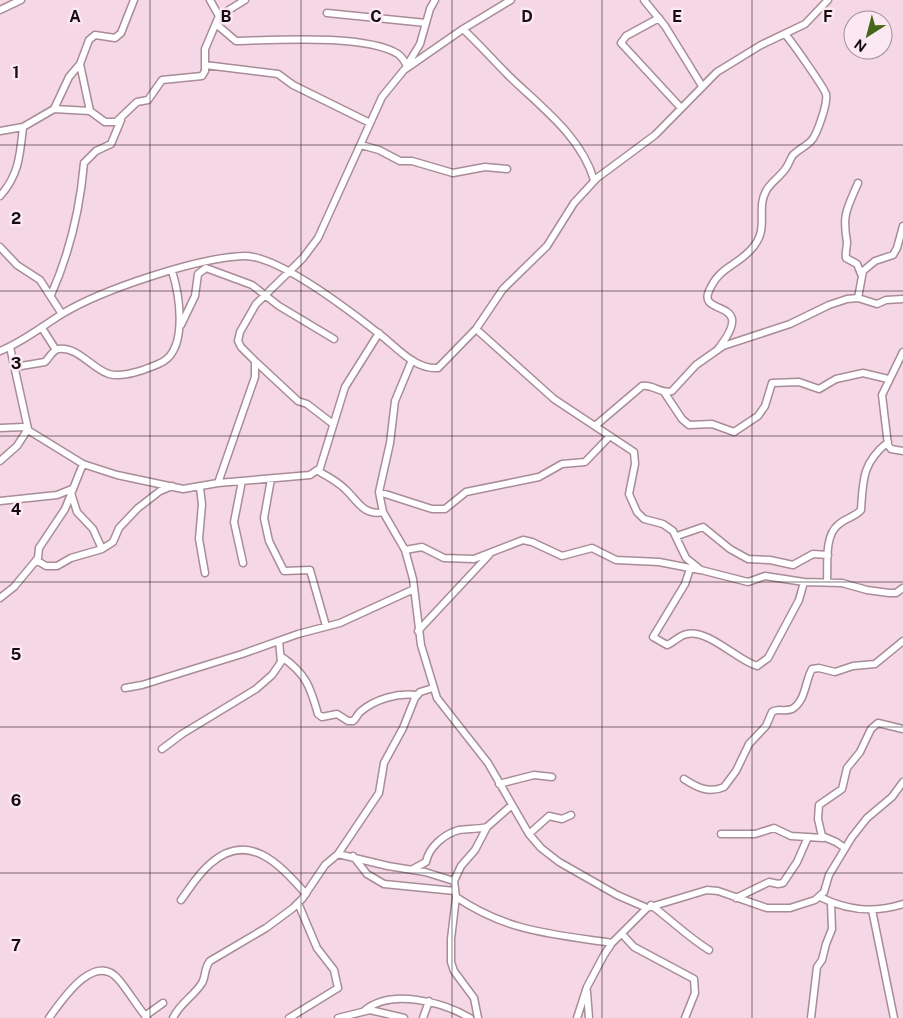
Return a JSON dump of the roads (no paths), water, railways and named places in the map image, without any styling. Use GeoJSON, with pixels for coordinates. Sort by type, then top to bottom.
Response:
{"type":"FeatureCollection","features":[{"type":"Feature","properties":{"kind":"street"},"geometry":{"type":"LineString","coordinates":[[0,10],[21,0]]}},
{"type":"Feature","properties":{"kind":"street"},"geometry":{"type":"LineString","coordinates":[[54,109],[69,76],[80,64],[92,37],[99,35],[115,38],[121,34],[134,0]]}},
{"type":"Feature","properties":{"kind":"street"},"geometry":{"type":"LineString","coordinates":[[210,0],[219,16]]}},
{"type":"Feature","properties":{"kind":"street"},"geometry":{"type":"LineString","coordinates":[[0,132],[23,127],[54,109],[90,111],[108,123],[116,122],[137,102],[148,100],[162,80],[202,76],[205,65],[204,49],[219,16],[245,0]]}},
{"type":"Feature","properties":{"kind":"street"},"geometry":{"type":"LineString","coordinates":[[332,424],[307,404],[298,401],[255,361],[241,347],[238,336],[254,308],[303,258],[322,231],[382,97],[406,68],[420,44],[430,9],[435,0]]}},
{"type":"Feature","properties":{"kind":"street"},"geometry":{"type":"LineString","coordinates":[[406,68],[463,29],[511,0]]}},
{"type":"Feature","properties":{"kind":"street"},"geometry":{"type":"LineString","coordinates":[[644,0],[659,18],[702,86]]}},
{"type":"Feature","properties":{"kind":"street"},"geometry":{"type":"LineString","coordinates":[[0,351],[100,294],[172,271],[222,259],[246,256],[257,258],[290,272],[379,333],[412,360],[428,368],[438,368],[476,328],[503,289],[547,246],[574,203],[594,180],[655,135],[717,72],[811,20],[828,0]]}},
{"type":"Feature","properties":{"kind":"street"},"geometry":{"type":"LineString","coordinates":[[327,12],[426,23]]}},
{"type":"Feature","properties":{"kind":"street"},"geometry":{"type":"LineString","coordinates":[[659,18],[626,36],[621,42],[681,108]]}},
{"type":"Feature","properties":{"kind":"street"},"geometry":{"type":"LineString","coordinates":[[216,24],[236,41],[280,40],[365,43],[399,55],[406,68]]}},
{"type":"Feature","properties":{"kind":"street"},"geometry":{"type":"LineString","coordinates":[[463,29],[509,76],[554,117],[586,160],[594,180]]}},
{"type":"Feature","properties":{"kind":"street"},"geometry":{"type":"LineString","coordinates":[[718,349],[731,330],[733,319],[730,312],[710,303],[708,292],[718,273],[749,252],[757,242],[762,233],[763,204],[767,189],[785,170],[793,155],[812,139],[824,110],[826,94],[785,34]]}},
{"type":"Feature","properties":{"kind":"street"},"geometry":{"type":"LineString","coordinates":[[80,64],[90,111]]}},
{"type":"Feature","properties":{"kind":"street"},"geometry":{"type":"LineString","coordinates":[[205,65],[278,74],[294,86],[370,123]]}},
{"type":"Feature","properties":{"kind":"street"},"geometry":{"type":"LineString","coordinates":[[51,295],[66,263],[73,238],[84,179],[84,164],[96,151],[111,144],[123,116]]}},
{"type":"Feature","properties":{"kind":"street"},"geometry":{"type":"LineString","coordinates":[[0,196],[12,182],[18,160],[23,127]]}},
{"type":"Feature","properties":{"kind":"street"},"geometry":{"type":"LineString","coordinates":[[362,145],[379,150],[400,161],[418,162],[453,172],[485,168],[506,169]]}},
{"type":"Feature","properties":{"kind":"street"},"geometry":{"type":"LineString","coordinates":[[858,183],[845,213],[843,225],[847,244],[845,257],[847,260],[857,264],[861,274],[858,298]]}},
{"type":"Feature","properties":{"kind":"street"},"geometry":{"type":"LineString","coordinates":[[861,274],[872,262],[893,255],[903,226]]}},
{"type":"Feature","properties":{"kind":"street"},"geometry":{"type":"LineString","coordinates":[[0,247],[17,265],[40,280],[62,314]]}},
{"type":"Feature","properties":{"kind":"street"},"geometry":{"type":"LineString","coordinates":[[42,328],[56,350],[76,354],[109,374],[126,374],[165,361],[171,353],[180,326],[193,301],[198,274],[204,268],[248,283],[334,339]]}},
{"type":"Feature","properties":{"kind":"street"},"geometry":{"type":"LineString","coordinates":[[172,271],[178,289],[180,326]]}},
{"type":"Feature","properties":{"kind":"street"},"geometry":{"type":"LineString","coordinates":[[595,426],[642,386],[647,385],[664,392],[676,388],[696,365],[718,349],[758,333],[790,324],[829,304],[858,298],[874,304],[903,298]]}},
{"type":"Feature","properties":{"kind":"street"},"geometry":{"type":"LineString","coordinates":[[476,328],[554,399],[635,455],[630,494],[636,512],[644,519],[667,526],[677,536],[686,558],[700,570]]}},
{"type":"Feature","properties":{"kind":"street"},"geometry":{"type":"LineString","coordinates":[[318,471],[332,424],[348,381],[379,333]]}},
{"type":"Feature","properties":{"kind":"street"},"geometry":{"type":"LineString","coordinates":[[0,462],[17,446],[28,429],[10,347]]}},
{"type":"Feature","properties":{"kind":"street"},"geometry":{"type":"LineString","coordinates":[[15,367],[45,362],[56,350]]}},
{"type":"Feature","properties":{"kind":"street"},"geometry":{"type":"LineString","coordinates":[[903,352],[888,379],[881,400],[889,448],[903,451]]}},
{"type":"Feature","properties":{"kind":"street"},"geometry":{"type":"LineString","coordinates":[[412,360],[395,401],[390,443],[379,492],[383,512],[405,550],[414,589],[418,631],[433,688],[443,708],[476,747],[529,834],[541,848],[559,862],[624,898],[649,906],[677,924],[688,936],[709,950]]}},
{"type":"Feature","properties":{"kind":"street"},"geometry":{"type":"LineString","coordinates":[[218,483],[254,382],[255,361]]}},
{"type":"Feature","properties":{"kind":"street"},"geometry":{"type":"LineString","coordinates":[[664,392],[682,419],[689,425],[712,424],[734,432],[762,412],[772,383],[799,382],[819,389],[836,379],[863,373],[888,379]]}},
{"type":"Feature","properties":{"kind":"street"},"geometry":{"type":"LineString","coordinates":[[0,428],[19,426],[28,429],[83,464],[117,475],[183,489],[200,488],[218,483],[304,476],[318,471]]}},
{"type":"Feature","properties":{"kind":"street"},"geometry":{"type":"LineString","coordinates":[[379,492],[432,509],[445,509],[466,492],[539,477],[562,464],[585,462],[610,436]]}},
{"type":"Feature","properties":{"kind":"street"},"geometry":{"type":"LineString","coordinates":[[827,582],[830,540],[835,527],[861,510],[865,473],[873,455],[888,442]]}},
{"type":"Feature","properties":{"kind":"street"},"geometry":{"type":"LineString","coordinates":[[0,598],[14,587],[36,560],[39,548],[65,509],[83,464]]}},
{"type":"Feature","properties":{"kind":"street"},"geometry":{"type":"LineString","coordinates":[[318,471],[343,487],[365,510],[371,513],[383,512]]}},
{"type":"Feature","properties":{"kind":"street"},"geometry":{"type":"LineString","coordinates":[[271,479],[264,513],[269,541],[284,572],[310,570],[326,626]]}},
{"type":"Feature","properties":{"kind":"street"},"geometry":{"type":"LineString","coordinates":[[242,481],[234,522],[243,563]]}},
{"type":"Feature","properties":{"kind":"street"},"geometry":{"type":"LineString","coordinates":[[36,560],[46,566],[55,567],[71,558],[102,550],[113,542],[119,528],[138,508],[160,491],[172,486]]}},
{"type":"Feature","properties":{"kind":"street"},"geometry":{"type":"LineString","coordinates":[[200,488],[202,504],[199,539],[205,573]]}},
{"type":"Feature","properties":{"kind":"street"},"geometry":{"type":"LineString","coordinates":[[0,501],[56,495],[71,491]]}},
{"type":"Feature","properties":{"kind":"street"},"geometry":{"type":"LineString","coordinates":[[71,491],[77,512],[93,529],[102,550]]}},
{"type":"Feature","properties":{"kind":"street"},"geometry":{"type":"LineString","coordinates":[[677,536],[703,527],[744,557],[787,564],[796,564],[813,554],[828,555]]}},
{"type":"Feature","properties":{"kind":"street"},"geometry":{"type":"LineString","coordinates":[[405,550],[422,547],[439,556],[453,559],[474,559],[523,540],[532,542],[562,556],[592,548],[616,560],[659,562],[748,582],[765,576],[804,582],[848,583],[867,590],[889,593],[896,593],[903,588]]}},
{"type":"Feature","properties":{"kind":"street"},"geometry":{"type":"LineString","coordinates":[[418,631],[490,554]]}},
{"type":"Feature","properties":{"kind":"street"},"geometry":{"type":"LineString","coordinates":[[690,568],[685,584],[653,637],[667,645],[688,633],[702,635],[742,659],[758,666],[768,658],[799,600],[804,582]]}},
{"type":"Feature","properties":{"kind":"street"},"geometry":{"type":"LineString","coordinates":[[125,688],[346,621],[414,589]]}},
{"type":"Feature","properties":{"kind":"street"},"geometry":{"type":"LineString","coordinates":[[162,749],[182,734],[265,683],[280,665],[282,657],[279,641]]}},
{"type":"Feature","properties":{"kind":"street"},"geometry":{"type":"LineString","coordinates":[[684,779],[700,789],[718,790],[724,787],[736,771],[750,744],[765,728],[772,712],[790,710],[796,704],[807,688],[812,669],[819,668],[835,672],[857,665],[875,664],[903,641]]}},
{"type":"Feature","properties":{"kind":"street"},"geometry":{"type":"LineString","coordinates":[[282,657],[307,680],[314,696],[318,714],[322,716],[337,714],[348,721],[353,721],[361,712],[388,698],[401,694],[416,696],[433,688]]}},
{"type":"Feature","properties":{"kind":"street"},"geometry":{"type":"LineString","coordinates":[[173,1018],[179,1006],[203,981],[205,969],[210,961],[266,928],[298,903],[325,866],[338,854],[378,793],[384,763],[403,728],[416,696]]}},
{"type":"Feature","properties":{"kind":"street"},"geometry":{"type":"LineString","coordinates":[[823,838],[818,819],[819,806],[842,790],[847,768],[862,749],[868,732],[878,723],[903,729]]}},
{"type":"Feature","properties":{"kind":"street"},"geometry":{"type":"LineString","coordinates":[[499,784],[534,775],[552,777]]}},
{"type":"Feature","properties":{"kind":"street"},"geometry":{"type":"LineString","coordinates":[[577,1018],[595,970],[612,943],[649,906],[707,890],[718,891],[758,907],[774,909],[799,906],[820,898],[826,887],[829,875],[864,821],[888,801],[903,782]]}},
{"type":"Feature","properties":{"kind":"street"},"geometry":{"type":"LineString","coordinates":[[413,869],[424,864],[430,849],[442,840],[459,830],[474,830],[487,826],[512,805]]}},
{"type":"Feature","properties":{"kind":"street"},"geometry":{"type":"LineString","coordinates":[[529,834],[549,816],[562,819],[571,815]]}},
{"type":"Feature","properties":{"kind":"street"},"geometry":{"type":"LineString","coordinates":[[478,1018],[474,998],[456,975],[451,962],[450,944],[456,894],[454,881],[461,866],[475,850],[487,826]]}},
{"type":"Feature","properties":{"kind":"street"},"geometry":{"type":"LineString","coordinates":[[721,834],[755,834],[774,828],[791,836],[823,838],[836,842],[845,848]]}},
{"type":"Feature","properties":{"kind":"street"},"geometry":{"type":"LineString","coordinates":[[736,898],[769,882],[784,883],[797,862],[808,838]]}},
{"type":"Feature","properties":{"kind":"street"},"geometry":{"type":"LineString","coordinates":[[181,900],[196,878],[213,861],[235,851],[244,850],[262,854],[280,865],[292,882],[306,894]]}},
{"type":"Feature","properties":{"kind":"street"},"geometry":{"type":"LineString","coordinates":[[338,854],[353,856],[388,866],[413,869],[454,881]]}},
{"type":"Feature","properties":{"kind":"street"},"geometry":{"type":"LineString","coordinates":[[353,856],[367,874],[384,884],[456,894],[489,917],[521,928],[612,943]]}},
{"type":"Feature","properties":{"kind":"street"},"geometry":{"type":"LineString","coordinates":[[820,898],[850,908],[872,910],[903,904]]}},
{"type":"Feature","properties":{"kind":"street"},"geometry":{"type":"LineString","coordinates":[[289,1018],[335,992],[338,988],[334,970],[316,948],[298,903]]}},
{"type":"Feature","properties":{"kind":"street"},"geometry":{"type":"LineString","coordinates":[[811,1018],[817,967],[822,960],[832,929],[831,903]]}},
{"type":"Feature","properties":{"kind":"street"},"geometry":{"type":"LineString","coordinates":[[872,910],[894,1018]]}},
{"type":"Feature","properties":{"kind":"street"},"geometry":{"type":"LineString","coordinates":[[622,934],[634,947],[694,979],[695,993],[685,1018]]}},
{"type":"Feature","properties":{"kind":"street"},"geometry":{"type":"LineString","coordinates":[[49,1018],[87,974],[100,971],[112,974],[119,980],[146,1017],[163,1003]]}},
{"type":"Feature","properties":{"kind":"street"},"geometry":{"type":"LineString","coordinates":[[586,990],[589,1003],[588,1018]]}},
{"type":"Feature","properties":{"kind":"street"},"geometry":{"type":"LineString","coordinates":[[364,1011],[372,1004],[386,1001],[429,1001],[446,1006],[470,1018]]}},
{"type":"Feature","properties":{"kind":"street"},"geometry":{"type":"LineString","coordinates":[[423,1018],[429,1001]]}},
{"type":"Feature","properties":{"kind":"street"},"geometry":{"type":"LineString","coordinates":[[338,1018],[364,1011],[374,1011],[404,1018]]}}]}
